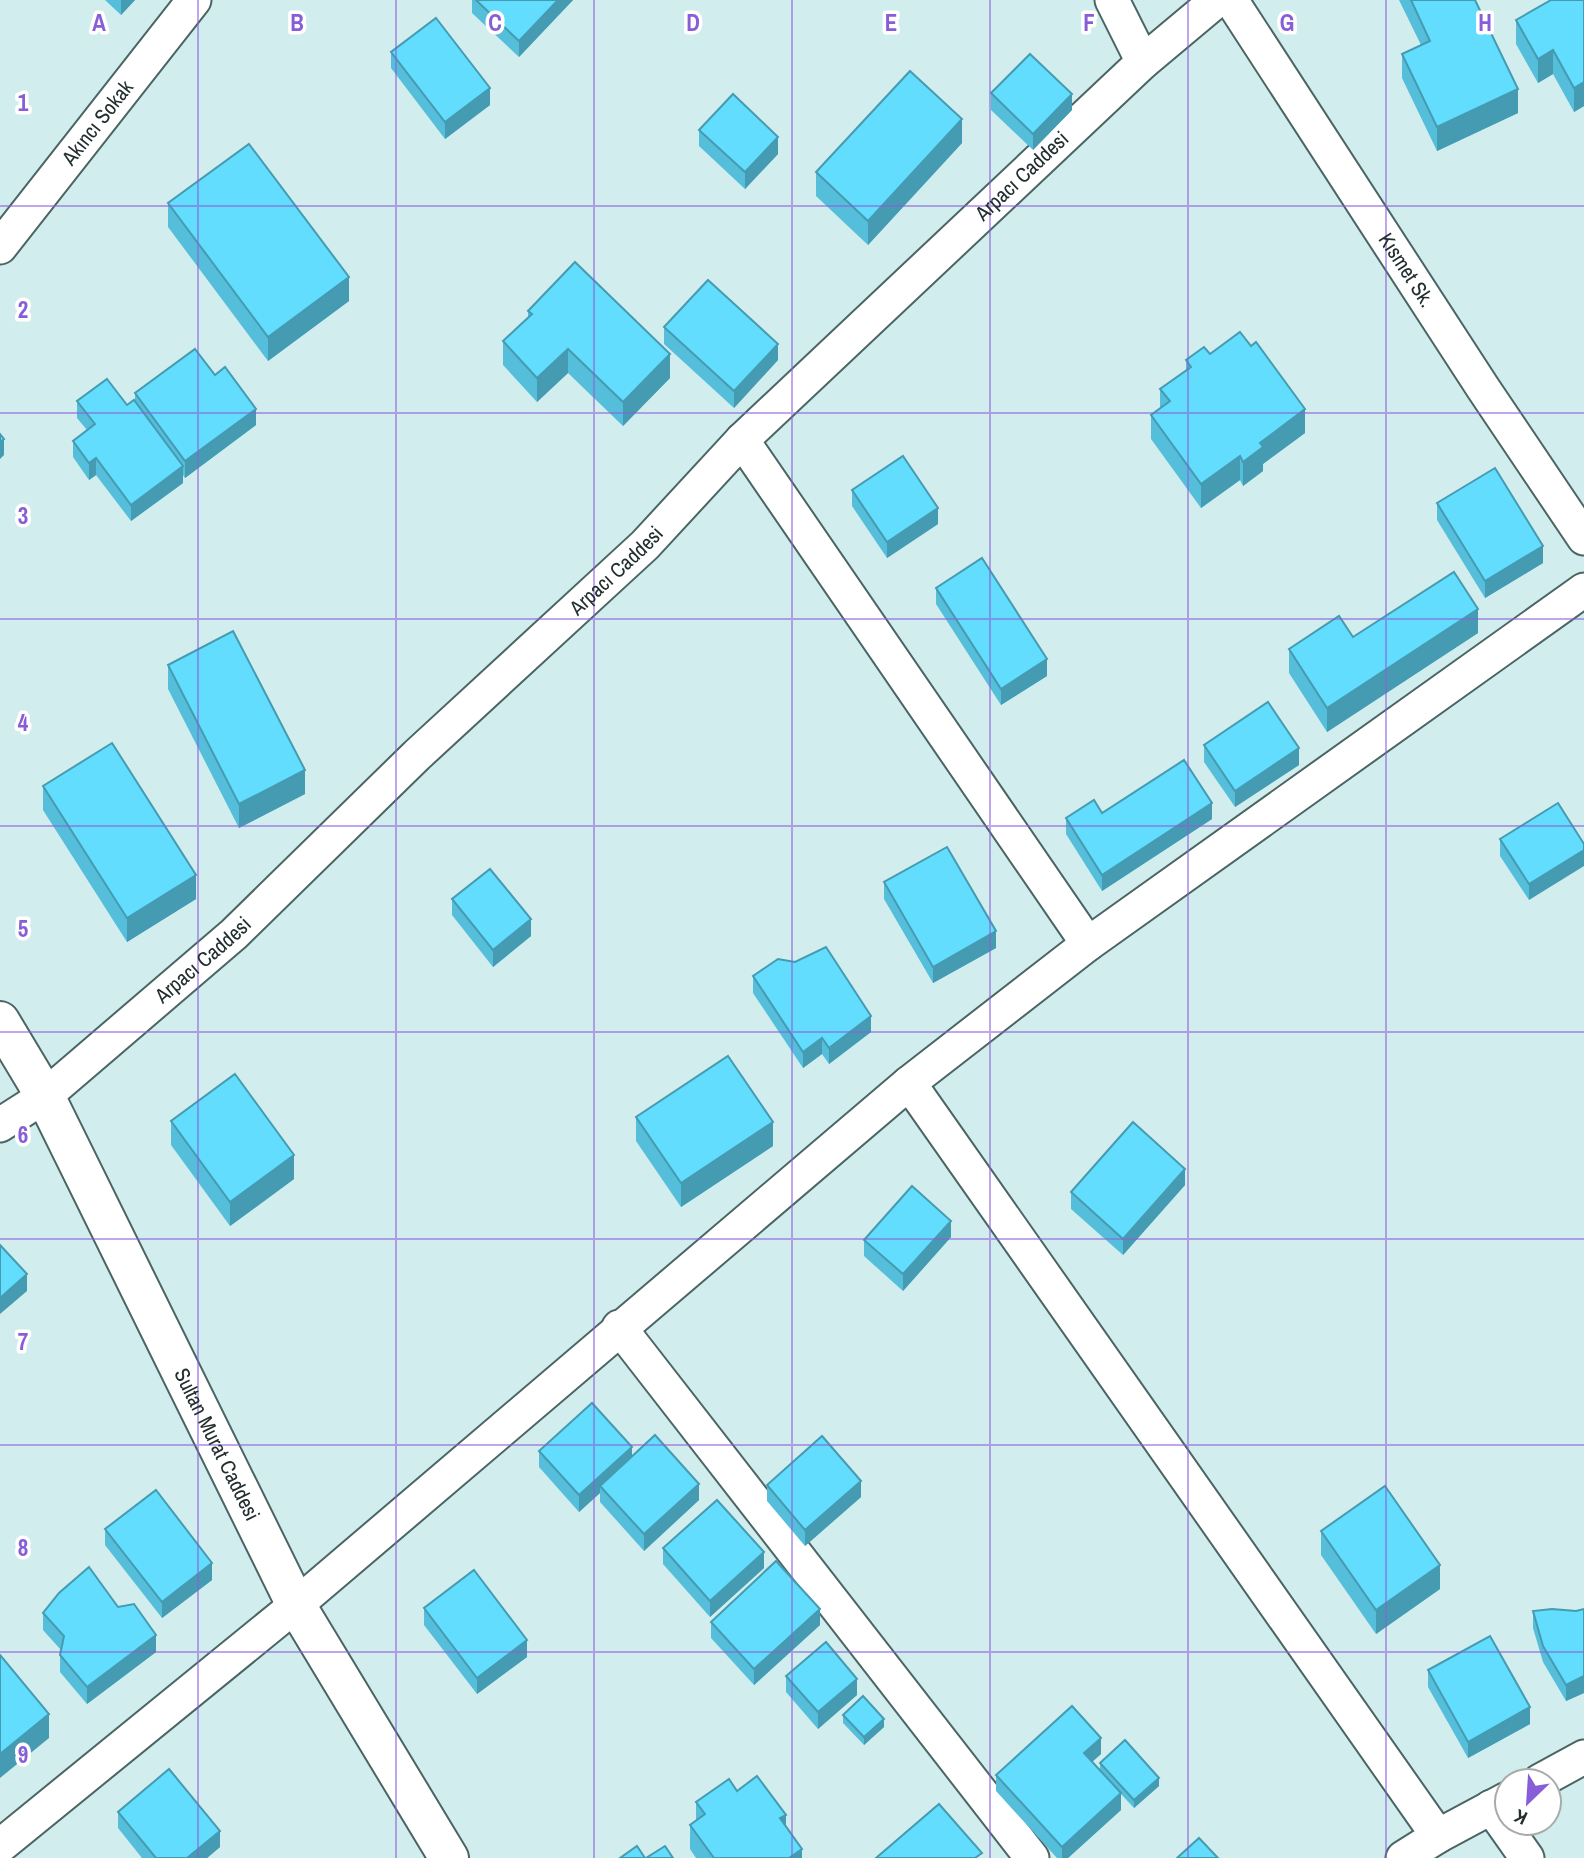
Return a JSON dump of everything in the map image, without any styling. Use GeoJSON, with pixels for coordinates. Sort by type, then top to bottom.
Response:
{"type":"FeatureCollection","features":[{"type":"Feature","properties":{"kind":"main road","name":"Sultan Murat Caddesi"},"geometry":{"type":"LineString","coordinates":[[0,1021],[45,1096],[296,1605],[449,1858]]}},
{"type":"Feature","properties":{"kind":"street","name":"Akıncı Sokak"},"geometry":{"type":"LineString","coordinates":[[0,247],[194,0]]}},
{"type":"Feature","properties":{"kind":"street"},"geometry":{"type":"LineString","coordinates":[[1112,0],[1143,62]]}},
{"type":"Feature","properties":{"kind":"street","name":"Arpacı Caddesi"},"geometry":{"type":"LineString","coordinates":[[0,1125],[45,1096],[234,934],[427,746],[645,545],[742,440],[1143,62],[1217,0]]}},
{"type":"Feature","properties":{"kind":"street","name":"Kısmet Sk."},"geometry":{"type":"LineString","coordinates":[[1231,0],[1475,377],[1584,538]]}},
{"type":"Feature","properties":{"kind":"street"},"geometry":{"type":"LineString","coordinates":[[742,440],[1088,944]]}},
{"type":"Feature","properties":{"kind":"street"},"geometry":{"type":"LineString","coordinates":[[0,1846],[296,1605],[619,1327],[909,1083],[1088,944],[1584,590]]}},
{"type":"Feature","properties":{"kind":"street"},"geometry":{"type":"LineString","coordinates":[[909,1083],[1438,1836]]}},
{"type":"Feature","properties":{"kind":"street"},"geometry":{"type":"LineString","coordinates":[[619,1327],[1032,1858]]}},
{"type":"Feature","properties":{"kind":"street"},"geometry":{"type":"LineString","coordinates":[[1563,1768],[1584,1757]]}},
{"type":"Feature","properties":{"kind":"street"},"geometry":{"type":"LineString","coordinates":[[1403,1858],[1493,1806]]}},
{"type":"Feature","properties":{"kind":"street"},"geometry":{"type":"LineString","coordinates":[[1516,1837],[1527,1858]]}},
{"type":"Feature","properties":{"kind":"building"},"geometry":{"type":"Polygon","coordinates":[[[476,0],[558,0],[519,41],[476,0]]]}},
{"type":"Feature","properties":{"kind":"building"},"geometry":{"type":"Polygon","coordinates":[[[1411,0],[1475,0],[1518,89],[1437,127],[1402,54],[1430,41],[1411,0]]]}},
{"type":"Feature","properties":{"kind":"building"},"geometry":{"type":"Polygon","coordinates":[[[1551,0],[1584,0],[1584,82],[1574,88],[1553,50],[1538,59],[1516,20],[1551,0]]]}},
{"type":"Feature","properties":{"kind":"building"},"geometry":{"type":"Polygon","coordinates":[[[436,18],[490,88],[445,122],[391,52],[436,18]]]}},
{"type":"Feature","properties":{"kind":"building"},"geometry":{"type":"Polygon","coordinates":[[[1030,54],[1072,94],[1033,134],[991,93],[1030,54]]]}},
{"type":"Feature","properties":{"kind":"building"},"geometry":{"type":"Polygon","coordinates":[[[910,71],[962,119],[868,221],[816,172],[910,71]]]}},
{"type":"Feature","properties":{"kind":"building"},"geometry":{"type":"Polygon","coordinates":[[[733,94],[778,137],[745,172],[699,130],[733,94]]]}},
{"type":"Feature","properties":{"kind":"building"},"geometry":{"type":"Polygon","coordinates":[[[249,144],[349,277],[268,337],[168,203],[249,144]]]}},
{"type":"Feature","properties":{"kind":"building"},"geometry":{"type":"Polygon","coordinates":[[[575,262],[670,354],[623,402],[568,349],[537,378],[503,341],[532,314],[528,311],[575,262]]]}},
{"type":"Feature","properties":{"kind":"building"},"geometry":{"type":"Polygon","coordinates":[[[708,280],[778,344],[734,391],[664,327],[708,280]]]}},
{"type":"Feature","properties":{"kind":"building"},"geometry":{"type":"Polygon","coordinates":[[[1240,332],[1251,346],[1256,342],[1305,409],[1260,443],[1263,447],[1243,462],[1240,456],[1201,484],[1151,415],[1170,401],[1160,389],[1191,367],[1186,360],[1204,347],[1210,354],[1240,332]]]}},
{"type":"Feature","properties":{"kind":"building"},"geometry":{"type":"Polygon","coordinates":[[[195,349],[215,375],[225,367],[256,409],[185,461],[135,393],[195,349]]]}},
{"type":"Feature","properties":{"kind":"building"},"geometry":{"type":"Polygon","coordinates":[[[107,379],[127,405],[134,400],[183,466],[131,505],[96,458],[89,463],[73,441],[95,424],[77,401],[107,379]]]}},
{"type":"Feature","properties":{"kind":"building"},"geometry":{"type":"Polygon","coordinates":[[[903,456],[938,508],[887,542],[852,490],[903,456]]]}},
{"type":"Feature","properties":{"kind":"building"},"geometry":{"type":"Polygon","coordinates":[[[1495,468],[1543,546],[1485,581],[1437,503],[1495,468]]]}},
{"type":"Feature","properties":{"kind":"building"},"geometry":{"type":"Polygon","coordinates":[[[982,558],[1047,659],[1001,689],[936,588],[982,558]]]}},
{"type":"Feature","properties":{"kind":"building"},"geometry":{"type":"Polygon","coordinates":[[[1454,572],[1478,609],[1327,708],[1289,649],[1339,616],[1353,637],[1454,572]]]}},
{"type":"Feature","properties":{"kind":"building"},"geometry":{"type":"Polygon","coordinates":[[[233,631],[305,770],[239,804],[168,665],[233,631]]]}},
{"type":"Feature","properties":{"kind":"building"},"geometry":{"type":"Polygon","coordinates":[[[1268,702],[1299,748],[1235,791],[1204,745],[1268,702]]]}},
{"type":"Feature","properties":{"kind":"building"},"geometry":{"type":"Polygon","coordinates":[[[112,743],[196,875],[127,918],[43,786],[112,743]]]}},
{"type":"Feature","properties":{"kind":"building"},"geometry":{"type":"Polygon","coordinates":[[[1184,760],[1212,803],[1102,875],[1066,818],[1094,800],[1102,813],[1184,760]]]}},
{"type":"Feature","properties":{"kind":"building"},"geometry":{"type":"Polygon","coordinates":[[[1558,803],[1584,844],[1584,850],[1529,884],[1500,839],[1558,803]]]}},
{"type":"Feature","properties":{"kind":"building"},"geometry":{"type":"Polygon","coordinates":[[[947,847],[996,931],[933,967],[884,882],[947,847]]]}},
{"type":"Feature","properties":{"kind":"building"},"geometry":{"type":"Polygon","coordinates":[[[490,869],[531,919],[493,950],[452,899],[490,869]]]}},
{"type":"Feature","properties":{"kind":"building"},"geometry":{"type":"Polygon","coordinates":[[[826,947],[871,1016],[829,1048],[822,1038],[803,1052],[753,976],[778,959],[795,962],[826,947]]]}},
{"type":"Feature","properties":{"kind":"building"},"geometry":{"type":"Polygon","coordinates":[[[728,1056],[773,1122],[681,1183],[636,1117],[728,1056]]]}},
{"type":"Feature","properties":{"kind":"building"},"geometry":{"type":"Polygon","coordinates":[[[235,1074],[294,1155],[230,1202],[171,1121],[235,1074]]]}},
{"type":"Feature","properties":{"kind":"building"},"geometry":{"type":"Polygon","coordinates":[[[1133,1122],[1185,1169],[1123,1239],[1071,1192],[1133,1122]]]}},
{"type":"Feature","properties":{"kind":"building"},"geometry":{"type":"Polygon","coordinates":[[[912,1186],[951,1221],[903,1274],[864,1240],[912,1186]]]}},
{"type":"Feature","properties":{"kind":"building"},"geometry":{"type":"Polygon","coordinates":[[[0,1245],[27,1274],[0,1298],[0,1245]]]}},
{"type":"Feature","properties":{"kind":"building"},"geometry":{"type":"Polygon","coordinates":[[[592,1403],[632,1447],[579,1495],[539,1451],[592,1403]]]}},
{"type":"Feature","properties":{"kind":"building"},"geometry":{"type":"Polygon","coordinates":[[[655,1435],[699,1484],[644,1534],[600,1486],[655,1435]]]}},
{"type":"Feature","properties":{"kind":"building"},"geometry":{"type":"Polygon","coordinates":[[[822,1436],[861,1481],[805,1530],[767,1485],[822,1436]]]}},
{"type":"Feature","properties":{"kind":"building"},"geometry":{"type":"Polygon","coordinates":[[[1385,1486],[1440,1565],[1376,1610],[1321,1531],[1385,1486]]]}},
{"type":"Feature","properties":{"kind":"building"},"geometry":{"type":"Polygon","coordinates":[[[156,1490],[212,1563],[162,1602],[105,1529],[156,1490]]]}},
{"type":"Feature","properties":{"kind":"building"},"geometry":{"type":"Polygon","coordinates":[[[717,1500],[764,1552],[710,1601],[663,1548],[717,1500]]]}},
{"type":"Feature","properties":{"kind":"building"},"geometry":{"type":"Polygon","coordinates":[[[776,1561],[820,1609],[754,1669],[711,1622],[776,1561]]]}},
{"type":"Feature","properties":{"kind":"building"},"geometry":{"type":"Polygon","coordinates":[[[89,1567],[118,1607],[134,1604],[156,1635],[87,1687],[60,1655],[64,1636],[43,1613],[59,1593],[89,1567]]]}},
{"type":"Feature","properties":{"kind":"building"},"geometry":{"type":"Polygon","coordinates":[[[474,1570],[527,1640],[477,1678],[424,1608],[474,1570]]]}},
{"type":"Feature","properties":{"kind":"building"},"geometry":{"type":"Polygon","coordinates":[[[1584,1609],[1584,1676],[1566,1685],[1543,1646],[1533,1611],[1584,1609]]]}},
{"type":"Feature","properties":{"kind":"building"},"geometry":{"type":"Polygon","coordinates":[[[1490,1636],[1530,1707],[1468,1742],[1428,1670],[1490,1636]]]}},
{"type":"Feature","properties":{"kind":"building"},"geometry":{"type":"Polygon","coordinates":[[[826,1642],[857,1679],[818,1712],[786,1676],[826,1642]]]}},
{"type":"Feature","properties":{"kind":"building"},"geometry":{"type":"Polygon","coordinates":[[[0,1655],[49,1714],[0,1754],[0,1655]]]}},
{"type":"Feature","properties":{"kind":"building"},"geometry":{"type":"Polygon","coordinates":[[[863,1696],[884,1719],[864,1737],[843,1715],[863,1696]]]}},
{"type":"Feature","properties":{"kind":"building"},"geometry":{"type":"Polygon","coordinates":[[[1072,1706],[1101,1738],[1084,1753],[1121,1793],[1062,1847],[996,1775],[1072,1706]]]}},
{"type":"Feature","properties":{"kind":"building"},"geometry":{"type":"Polygon","coordinates":[[[1125,1740],[1159,1778],[1134,1800],[1100,1763],[1125,1740]]]}},
{"type":"Feature","properties":{"kind":"building"},"geometry":{"type":"Polygon","coordinates":[[[169,1769],[220,1831],[187,1858],[156,1858],[118,1812],[169,1769]]]}},
{"type":"Feature","properties":{"kind":"building"},"geometry":{"type":"Polygon","coordinates":[[[757,1776],[786,1815],[780,1818],[802,1849],[789,1858],[714,1858],[690,1825],[705,1814],[696,1802],[729,1779],[737,1791],[757,1776]]]}},
{"type":"Feature","properties":{"kind":"building"},"geometry":{"type":"Polygon","coordinates":[[[939,1804],[982,1853],[975,1858],[876,1858],[939,1804]]]}},
{"type":"Feature","properties":{"kind":"building"},"geometry":{"type":"Polygon","coordinates":[[[1199,1838],[1218,1858],[1177,1858],[1199,1838]]]}},
{"type":"Feature","properties":{"kind":"building"},"geometry":{"type":"Polygon","coordinates":[[[637,1846],[645,1858],[620,1858],[637,1846]]]}},
{"type":"Feature","properties":{"kind":"building"},"geometry":{"type":"Polygon","coordinates":[[[665,1846],[673,1858],[646,1858],[665,1846]]]}}]}
